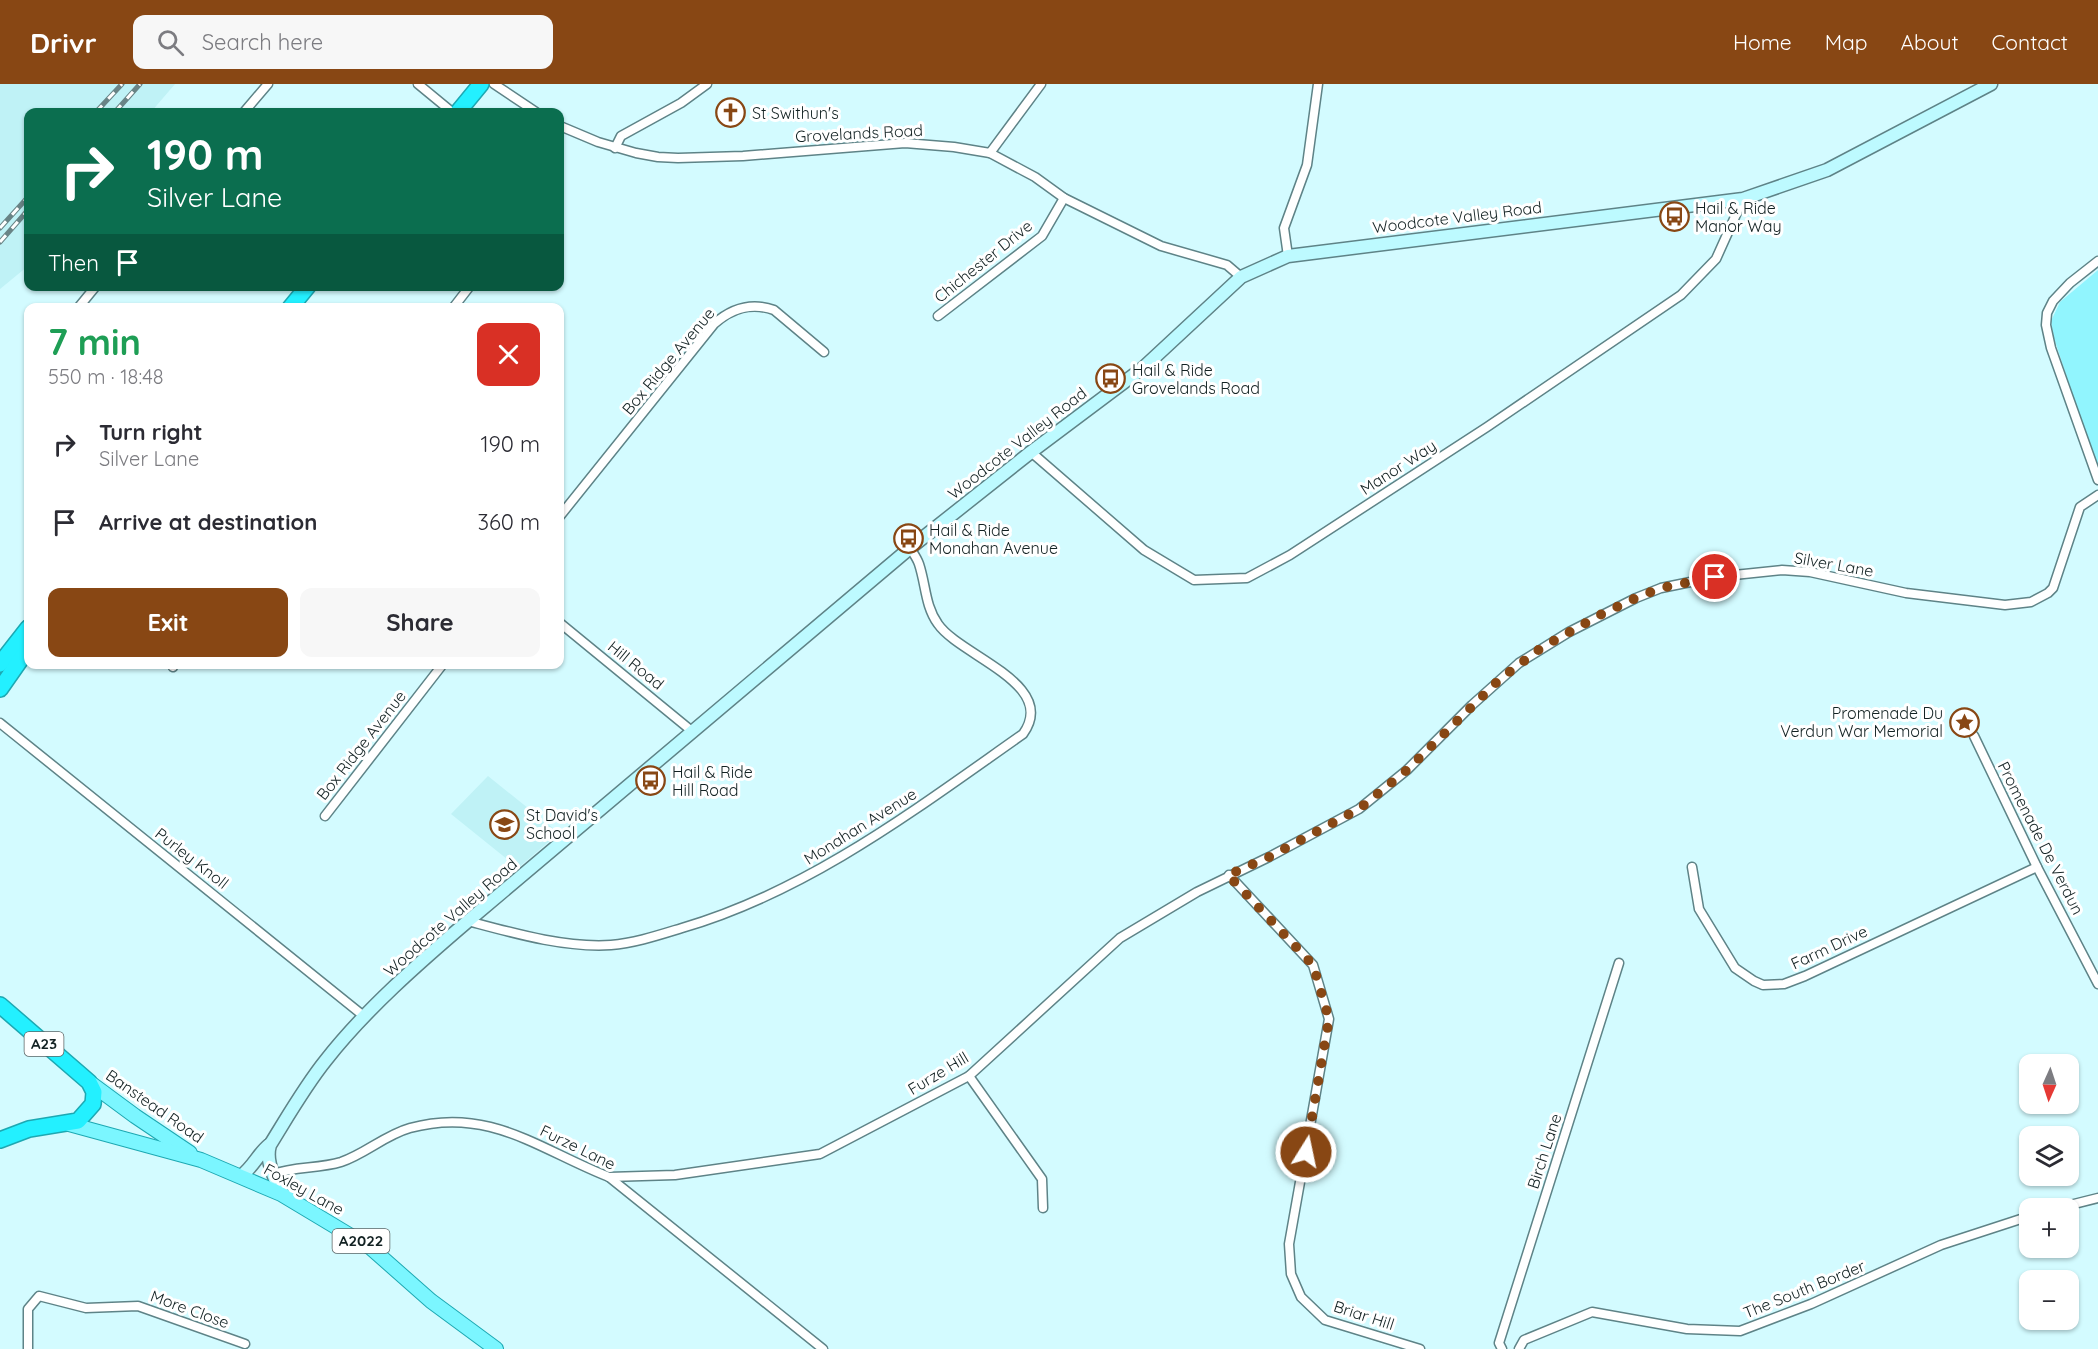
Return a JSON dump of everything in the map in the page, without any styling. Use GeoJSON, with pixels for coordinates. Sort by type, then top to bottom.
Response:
{"type":"FeatureCollection","features":[{"type":"Feature","properties":{"kind":"highway"},"geometry":{"type":"LineString","coordinates":[[461,108],[481,84]]}},
{"type":"Feature","properties":{"kind":"highway"},"geometry":{"type":"LineString","coordinates":[[294,303],[304,291]]}},
{"type":"Feature","properties":{"kind":"highway"},"geometry":{"type":"LineString","coordinates":[[0,664],[24,633]]}},
{"type":"Feature","properties":{"kind":"highway"},"geometry":{"type":"LineString","coordinates":[[0,689],[24,655]]}},
{"type":"Feature","properties":{"kind":"highway","name":"Banstead Road"},"geometry":{"type":"LineString","coordinates":[[0,1005],[89,1082],[94,1092],[93,1104],[78,1121],[69,1124]]}},
{"type":"Feature","properties":{"kind":"highway"},"geometry":{"type":"LineString","coordinates":[[0,1140],[29,1129],[69,1124]]}},
{"type":"Feature","properties":{"kind":"main road","name":"Banstead Road"},"geometry":{"type":"LineString","coordinates":[[89,1082],[201,1160]]}},
{"type":"Feature","properties":{"kind":"main road","name":"A2022"},"geometry":{"type":"LineString","coordinates":[[69,1124],[201,1160]]}},
{"type":"Feature","properties":{"kind":"main road","name":"Foxley Lane"},"geometry":{"type":"LineString","coordinates":[[201,1160],[281,1194],[371,1248],[431,1301],[491,1347]]}},
{"type":"Feature","properties":{"kind":"street"},"geometry":{"type":"LineString","coordinates":[[247,108],[268,84]]}},
{"type":"Feature","properties":{"kind":"street"},"geometry":{"type":"LineString","coordinates":[[418,84],[447,108]]}},
{"type":"Feature","properties":{"kind":"street"},"geometry":{"type":"LineString","coordinates":[[494,84],[530,108]]}},
{"type":"Feature","properties":{"kind":"street"},"geometry":{"type":"LineString","coordinates":[[615,148],[621,136],[681,103],[706,84]]}},
{"type":"Feature","properties":{"kind":"street"},"geometry":{"type":"LineString","coordinates":[[990,153],[1041,84]]}},
{"type":"Feature","properties":{"kind":"street"},"geometry":{"type":"LineString","coordinates":[[1287,256],[1284,228],[1307,165],[1318,84]]}},
{"type":"Feature","properties":{"kind":"street","name":"Woodcote Valley Road"},"geometry":{"type":"LineString","coordinates":[[241,1176],[253,1166],[263,1150],[270,1145],[326,1059],[365,1017],[468,921],[910,548],[1031,452],[1143,368],[1241,277],[1287,256],[1743,199],[1827,170],[1991,84]]}},
{"type":"Feature","properties":{"kind":"street","name":"Grovelands Road"},"geometry":{"type":"LineString","coordinates":[[564,128],[615,148],[658,157],[743,156],[905,143],[990,153],[1035,177],[1064,198],[1161,246],[1227,265],[1241,277]]}},
{"type":"Feature","properties":{"kind":"street","name":"Chichester Drive"},"geometry":{"type":"LineString","coordinates":[[938,316],[1042,236],[1064,198]]}},
{"type":"Feature","properties":{"kind":"street","name":"Manor Way"},"geometry":{"type":"LineString","coordinates":[[1031,452],[1144,550],[1194,580],[1247,578],[1290,555],[1681,295],[1716,259],[1743,199]]}},
{"type":"Feature","properties":{"kind":"street"},"geometry":{"type":"LineString","coordinates":[[2098,261],[2070,283],[2053,301],[2046,325],[2059,370],[2098,480]]}},
{"type":"Feature","properties":{"kind":"street"},"geometry":{"type":"LineString","coordinates":[[82,303],[92,291]]}},
{"type":"Feature","properties":{"kind":"street"},"geometry":{"type":"LineString","coordinates":[[457,303],[466,291]]}},
{"type":"Feature","properties":{"kind":"street","name":"Box Ridge Avenue"},"geometry":{"type":"LineString","coordinates":[[564,511],[714,324],[730,312],[748,306],[774,310],[824,352]]}},
{"type":"Feature","properties":{"kind":"street","name":"Silver Lane"},"geometry":{"type":"LineString","coordinates":[[1228,875],[1269,857],[1359,809],[1407,770],[1472,705],[1519,663],[1569,632],[1636,598],[1661,588],[1715,577],[1782,570],[1810,572],[1906,593],[1976,603],[2025,604],[2039,599],[2053,588],[2080,507],[2098,495]]}},
{"type":"Feature","properties":{"kind":"street","name":"Monahan Avenue"},"geometry":{"type":"LineString","coordinates":[[468,921],[554,940],[611,945],[636,941],[706,921],[755,902],[817,872],[903,818],[1023,734],[1029,727],[1033,711],[1026,695],[1013,681],[940,627],[932,614],[918,562],[910,548]]}},
{"type":"Feature","properties":{"kind":"street","name":"Hill Road"},"geometry":{"type":"LineString","coordinates":[[564,626],[693,732]]}},
{"type":"Feature","properties":{"kind":"street","name":"Box Ridge Avenue"},"geometry":{"type":"LineString","coordinates":[[325,816],[439,669]]}},
{"type":"Feature","properties":{"kind":"street","name":"Purley Knoll"},"geometry":{"type":"LineString","coordinates":[[0,723],[365,1017]]}},
{"type":"Feature","properties":{"kind":"street","name":"Promenade De Verdun"},"geometry":{"type":"LineString","coordinates":[[1974,736],[2037,867],[2098,984]]}},
{"type":"Feature","properties":{"kind":"street","name":"Farm Drive"},"geometry":{"type":"LineString","coordinates":[[1692,867],[1699,909],[1735,968],[1754,981],[1774,985],[1805,976],[2037,867]]}},
{"type":"Feature","properties":{"kind":"street","name":"Furze Hill"},"geometry":{"type":"LineString","coordinates":[[609,1177],[675,1175],[820,1154],[969,1076],[1120,938],[1228,875]]}},
{"type":"Feature","properties":{"kind":"street","name":"Briar Hill"},"geometry":{"type":"LineString","coordinates":[[1228,875],[1313,965],[1329,1019],[1289,1244],[1292,1274],[1301,1296],[1325,1320],[1420,1349]]}},
{"type":"Feature","properties":{"kind":"street","name":"Birch Lane"},"geometry":{"type":"LineString","coordinates":[[1502,1349],[1499,1344],[1619,963]]}},
{"type":"Feature","properties":{"kind":"street"},"geometry":{"type":"LineString","coordinates":[[969,1076],[1042,1179],[1043,1208]]}},
{"type":"Feature","properties":{"kind":"street","name":"Furze Lane"},"geometry":{"type":"LineString","coordinates":[[273,1174],[321,1168],[343,1161],[410,1128],[460,1121],[503,1129],[609,1177],[823,1349]]}},
{"type":"Feature","properties":{"kind":"street"},"geometry":{"type":"LineString","coordinates":[[270,1145],[267,1157],[281,1194]]}},
{"type":"Feature","properties":{"kind":"street"},"geometry":{"type":"LineString","coordinates":[[2079,1203],[2098,1198]]}},
{"type":"Feature","properties":{"kind":"street","name":"The South Border"},"geometry":{"type":"LineString","coordinates":[[1519,1349],[1524,1340],[1592,1312],[1687,1329],[1740,1331],[1811,1304],[1941,1245],[2019,1220]]}},
{"type":"Feature","properties":{"kind":"street","name":"More Close"},"geometry":{"type":"LineString","coordinates":[[28,1349],[28,1309],[39,1296],[86,1308],[138,1306],[245,1344]]}},
{"type":"Feature","properties":{"kind":"shaded area"},"geometry":{"type":"Polygon","coordinates":[[[0,84],[175,84],[154,108],[24,108],[24,269],[0,289],[0,84]]]}},
{"type":"Feature","properties":{"kind":"shaded area"},"geometry":{"type":"Polygon","coordinates":[[[2098,270],[2098,465],[2054,338],[2051,321],[2060,302],[2098,270]]]}},
{"type":"Feature","properties":{"kind":"shaded area","name":"St David's School"},"geometry":{"type":"Polygon","coordinates":[[[488,776],[559,833],[518,868],[451,814],[488,776]]]}},
{"type":"Feature","properties":{"kind":"railway"},"geometry":{"type":"LineString","coordinates":[[100,108],[122,84]]}},
{"type":"Feature","properties":{"kind":"railway"},"geometry":{"type":"LineString","coordinates":[[119,108],[140,84]]}},
{"type":"Feature","properties":{"kind":"railway"},"geometry":{"type":"LineString","coordinates":[[0,228],[24,201]]}},
{"type":"Feature","properties":{"kind":"railway"},"geometry":{"type":"LineString","coordinates":[[0,242],[24,215]]}},
{"type":"Feature","properties":{"kind":"place","name":"St Swithun's"},"geometry":{"type":"Point","coordinates":[731,113]}},
{"type":"Feature","properties":{"kind":"place","name":"Hail & Ride Manor Way"},"geometry":{"type":"Point","coordinates":[1674,217]}},
{"type":"Feature","properties":{"kind":"place","name":"Hail & Ride Grovelands Road"},"geometry":{"type":"Point","coordinates":[1111,379]}},
{"type":"Feature","properties":{"kind":"place","name":"Hail & Ride Monahan Avenue"},"geometry":{"type":"Point","coordinates":[908,539]}},
{"type":"Feature","properties":{"kind":"place","name":"Promenade Du Verdun War Memorial"},"geometry":{"type":"Point","coordinates":[1964,722]}},
{"type":"Feature","properties":{"kind":"place","name":"Hail & Ride Hill Road"},"geometry":{"type":"Point","coordinates":[651,781]}},
{"type":"Feature","properties":{"kind":"place","name":"St David's School"},"geometry":{"type":"Point","coordinates":[505,824]}},
{"type":"Feature","properties":{"kind":"route"},"geometry":{"type":"LineString","coordinates":[[1306,1152],[1329,1019],[1313,965],[1228,875],[1269,857],[1359,809],[1407,770],[1499,680],[1541,648],[1636,598],[1661,588],[1715,577]]}}]}
